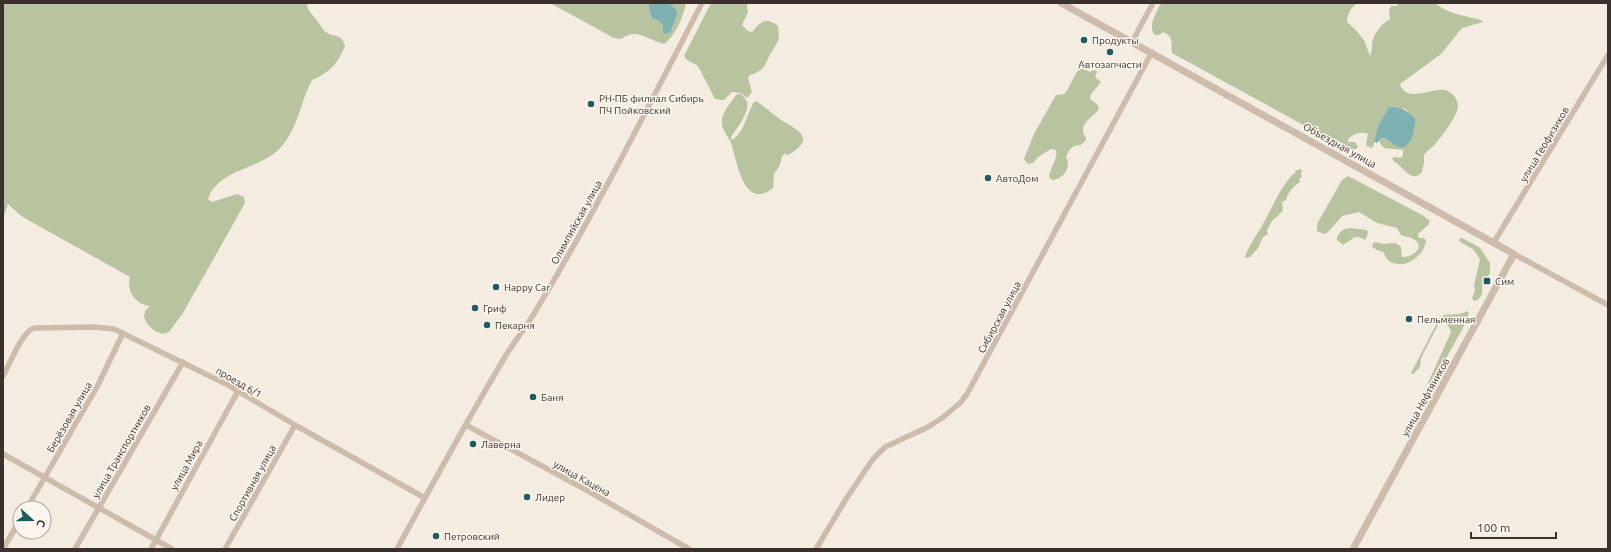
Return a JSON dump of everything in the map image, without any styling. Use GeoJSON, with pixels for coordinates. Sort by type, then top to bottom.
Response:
{"type":"FeatureCollection","features":[{"type":"Feature","properties":{"kind":"street","name":"Олимпийская улица"},"geometry":{"type":"LineString","coordinates":[[397,549],[466,425],[506,356],[538,308],[579,235],[619,163],[702,3]]}},
{"type":"Feature","properties":{"kind":"street","name":"Объездная улица"},"geometry":{"type":"LineString","coordinates":[[1061,3],[1608,305]]}},
{"type":"Feature","properties":{"kind":"street"},"geometry":{"type":"LineString","coordinates":[[1132,42],[1153,3]]}},
{"type":"Feature","properties":{"kind":"street","name":"Сибирская улица"},"geometry":{"type":"LineString","coordinates":[[816,549],[843,503],[873,459],[885,448],[928,427],[942,418],[960,403],[967,394],[1152,52]]}},
{"type":"Feature","properties":{"kind":"street","name":"улица Геофизиков"},"geometry":{"type":"LineString","coordinates":[[1494,242],[1608,55]]}},
{"type":"Feature","properties":{"kind":"street","name":"улица Нефтяников"},"geometry":{"type":"LineString","coordinates":[[1353,549],[1514,254]]}},
{"type":"Feature","properties":{"kind":"street","name":"проезд 6/1"},"geometry":{"type":"LineString","coordinates":[[3,376],[24,336],[34,328],[102,327],[114,329],[183,362],[238,391],[295,425],[425,498]]}},
{"type":"Feature","properties":{"kind":"street","name":"Берёзовая улица"},"geometry":{"type":"LineString","coordinates":[[32,500],[98,385],[123,333]]}},
{"type":"Feature","properties":{"kind":"street","name":"улица Транспортников"},"geometry":{"type":"LineString","coordinates":[[75,549],[183,362]]}},
{"type":"Feature","properties":{"kind":"street","name":"улица Мира"},"geometry":{"type":"LineString","coordinates":[[151,549],[238,391]]}},
{"type":"Feature","properties":{"kind":"street","name":"Спортивная улица"},"geometry":{"type":"LineString","coordinates":[[225,549],[295,425]]}},
{"type":"Feature","properties":{"kind":"street","name":"улица Кацена"},"geometry":{"type":"LineString","coordinates":[[466,425],[582,488],[689,549]]}},
{"type":"Feature","properties":{"kind":"street"},"geometry":{"type":"LineString","coordinates":[[3,454],[172,549]]}},
{"type":"Feature","properties":{"kind":"street"},"geometry":{"type":"LineString","coordinates":[[3,549],[12,534]]}},
{"type":"Feature","properties":{"kind":"green space"},"geometry":{"type":"Polygon","coordinates":[[[3,3],[308,3],[307,6],[309,11],[323,30],[342,39],[345,46],[339,58],[333,67],[324,74],[312,80],[294,127],[284,144],[269,157],[229,176],[220,182],[213,190],[208,199],[212,202],[237,194],[244,197],[245,203],[183,313],[169,332],[163,334],[155,331],[148,325],[144,317],[145,311],[150,306],[140,303],[133,296],[129,287],[130,277],[21,216],[8,204],[3,219],[3,3]]]}},
{"type":"Feature","properties":{"kind":"green space"},"geometry":{"type":"Polygon","coordinates":[[[550,3],[649,3],[649,10],[652,19],[656,19],[663,25],[663,31],[666,34],[670,33],[677,15],[677,11],[670,3],[686,3],[678,25],[672,36],[664,44],[637,34],[632,34],[621,39],[614,38],[550,3]]]}},
{"type":"Feature","properties":{"kind":"green space"},"geometry":{"type":"Polygon","coordinates":[[[711,3],[748,3],[748,12],[742,25],[748,31],[752,32],[758,25],[767,21],[778,26],[778,41],[764,67],[750,75],[748,78],[752,92],[747,98],[741,93],[732,92],[724,100],[715,99],[698,66],[687,60],[684,56],[711,3]]]}},
{"type":"Feature","properties":{"kind":"green space"},"geometry":{"type":"Polygon","coordinates":[[[1161,3],[1359,3],[1350,11],[1347,22],[1364,40],[1370,56],[1372,43],[1376,32],[1390,19],[1389,10],[1391,6],[1397,6],[1399,3],[1435,3],[1451,12],[1481,20],[1483,22],[1462,28],[1441,54],[1400,84],[1403,90],[1413,94],[1446,90],[1454,96],[1458,104],[1458,109],[1447,129],[1424,155],[1422,172],[1419,175],[1413,176],[1407,173],[1392,159],[1394,157],[1400,158],[1403,156],[1403,150],[1384,148],[1380,143],[1382,138],[1388,139],[1399,147],[1408,143],[1414,131],[1415,118],[1405,109],[1386,112],[1378,126],[1373,147],[1371,148],[1366,144],[1368,134],[1360,133],[1355,134],[1348,139],[1348,142],[1355,142],[1358,147],[1353,151],[1349,150],[1172,53],[1171,40],[1169,36],[1163,32],[1159,35],[1155,35],[1152,27],[1152,23],[1161,3]]]}},
{"type":"Feature","properties":{"kind":"green space"},"geometry":{"type":"Polygon","coordinates":[[[1082,68],[1090,72],[1093,70],[1097,71],[1095,77],[1101,82],[1091,94],[1090,99],[1097,104],[1099,109],[1089,119],[1083,128],[1086,140],[1081,145],[1071,148],[1068,152],[1066,157],[1068,161],[1067,169],[1060,178],[1052,180],[1049,177],[1056,157],[1056,150],[1051,149],[1038,157],[1033,163],[1028,164],[1024,159],[1034,134],[1056,95],[1064,94],[1066,92],[1077,72],[1082,68]]]}},
{"type":"Feature","properties":{"kind":"green space"},"geometry":{"type":"Polygon","coordinates":[[[737,94],[741,94],[747,101],[747,110],[731,137],[732,140],[738,135],[743,127],[753,103],[756,101],[794,128],[802,136],[803,140],[797,149],[788,155],[785,154],[782,156],[780,165],[774,174],[773,188],[763,194],[755,193],[748,189],[743,181],[731,143],[722,124],[724,114],[737,94]]]}},
{"type":"Feature","properties":{"kind":"green space"},"geometry":{"type":"Polygon","coordinates":[[[1300,169],[1302,170],[1302,176],[1299,180],[1300,182],[1288,194],[1286,200],[1282,202],[1283,211],[1272,221],[1267,230],[1268,234],[1263,237],[1258,248],[1250,257],[1245,258],[1280,191],[1288,179],[1295,174],[1295,171],[1300,169]]]}},
{"type":"Feature","properties":{"kind":"green space"},"geometry":{"type":"Polygon","coordinates":[[[1348,176],[1424,216],[1430,221],[1428,225],[1418,234],[1419,238],[1426,240],[1422,252],[1417,257],[1406,263],[1400,264],[1388,260],[1383,252],[1372,247],[1373,243],[1396,243],[1401,247],[1402,257],[1409,256],[1418,250],[1418,244],[1413,239],[1401,235],[1397,228],[1377,223],[1359,212],[1342,216],[1325,234],[1317,231],[1317,224],[1342,180],[1348,176]]]}},
{"type":"Feature","properties":{"kind":"green space"},"geometry":{"type":"Polygon","coordinates":[[[1350,228],[1367,230],[1368,233],[1365,240],[1355,237],[1343,245],[1337,240],[1337,237],[1341,232],[1350,228]]]}},
{"type":"Feature","properties":{"kind":"green space"},"geometry":{"type":"Polygon","coordinates":[[[1460,238],[1479,247],[1490,263],[1490,274],[1483,281],[1481,296],[1474,301],[1472,298],[1475,291],[1474,285],[1480,260],[1473,249],[1459,241],[1460,238]]]}},
{"type":"Feature","properties":{"kind":"green space"},"geometry":{"type":"Polygon","coordinates":[[[1467,311],[1469,313],[1463,328],[1431,385],[1428,383],[1451,332],[1447,325],[1439,323],[1421,358],[1420,367],[1413,374],[1411,373],[1440,317],[1460,314],[1467,311]]]}},
{"type":"Feature","properties":{"kind":"water"},"geometry":{"type":"Polygon","coordinates":[[[649,3],[670,3],[677,11],[677,15],[670,33],[663,33],[663,25],[656,19],[652,19],[649,3]]]}},
{"type":"Feature","properties":{"kind":"water"},"geometry":{"type":"Polygon","coordinates":[[[1389,107],[1403,110],[1415,118],[1415,126],[1412,137],[1407,145],[1403,147],[1397,146],[1385,138],[1382,138],[1377,143],[1374,142],[1378,126],[1389,107]]]}},
{"type":"Feature","properties":{"kind":"place","name":"Продукты"},"geometry":{"type":"Point","coordinates":[1084,40]}},
{"type":"Feature","properties":{"kind":"place","name":"Автозапчасти"},"geometry":{"type":"Point","coordinates":[1110,52]}},
{"type":"Feature","properties":{"kind":"place","name":"РН-ПБ филиал Сибирь ПЧ Пойковский"},"geometry":{"type":"Point","coordinates":[591,104]}},
{"type":"Feature","properties":{"kind":"place","name":"АвтоДом"},"geometry":{"type":"Point","coordinates":[988,178]}},
{"type":"Feature","properties":{"kind":"place","name":"Сим"},"geometry":{"type":"Point","coordinates":[1487,281]}},
{"type":"Feature","properties":{"kind":"place","name":"Happy Car"},"geometry":{"type":"Point","coordinates":[496,287]}},
{"type":"Feature","properties":{"kind":"place","name":"Гриф"},"geometry":{"type":"Point","coordinates":[475,308]}},
{"type":"Feature","properties":{"kind":"place","name":"Пельменная"},"geometry":{"type":"Point","coordinates":[1409,319]}},
{"type":"Feature","properties":{"kind":"place","name":"Пекарня"},"geometry":{"type":"Point","coordinates":[487,325]}},
{"type":"Feature","properties":{"kind":"place","name":"Баня"},"geometry":{"type":"Point","coordinates":[533,397]}},
{"type":"Feature","properties":{"kind":"place","name":"Лаверна"},"geometry":{"type":"Point","coordinates":[473,444]}},
{"type":"Feature","properties":{"kind":"place","name":"Лидер"},"geometry":{"type":"Point","coordinates":[527,497]}},
{"type":"Feature","properties":{"kind":"place","name":"Петровский"},"geometry":{"type":"Point","coordinates":[436,536]}}]}
